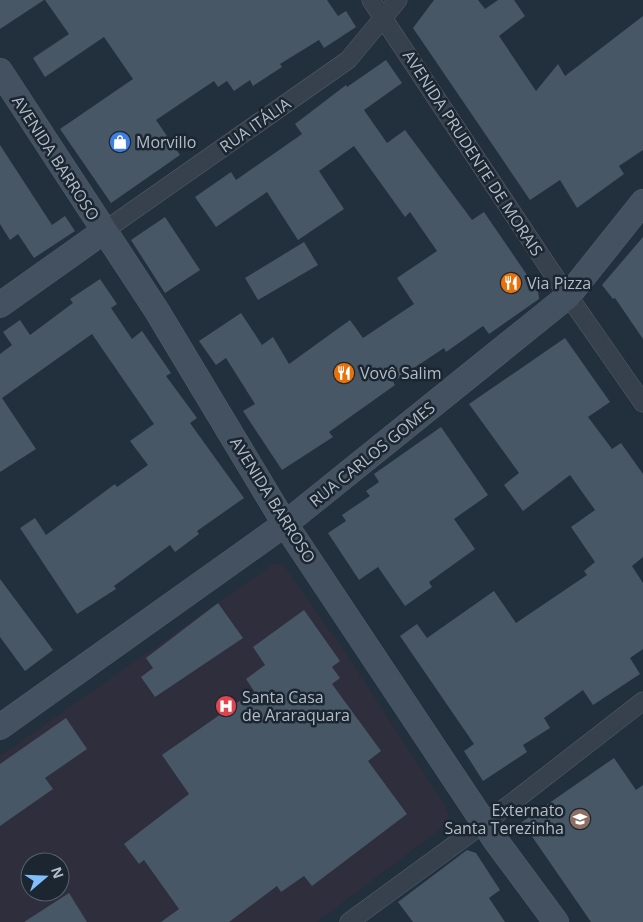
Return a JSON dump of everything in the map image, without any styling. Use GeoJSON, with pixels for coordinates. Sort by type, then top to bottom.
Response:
{"type":"FeatureCollection","features":[{"type":"Feature","properties":{"kind":"street","name":"AVENIDA PRUDENTE DE MORAIS"},"geometry":{"type":"LineString","coordinates":[[371,0],[568,296],[643,403]]}},
{"type":"Feature","properties":{"kind":"street","name":"RUA ITÁLIA"},"geometry":{"type":"LineString","coordinates":[[0,305],[348,60],[398,0]]}},
{"type":"Feature","properties":{"kind":"street","name":"AVENIDA BARROSO"},"geometry":{"type":"LineString","coordinates":[[0,71],[157,311],[285,524],[484,822],[556,922]]}},
{"type":"Feature","properties":{"kind":"street","name":"RUA CARLOS GOMES"},"geometry":{"type":"LineString","coordinates":[[0,727],[285,524],[568,296],[643,202]]}},
{"type":"Feature","properties":{"kind":"street"},"geometry":{"type":"LineString","coordinates":[[349,922],[643,701]]}},
{"type":"Feature","properties":{"kind":"shaded area","name":"Santa Casa de Araraquara"},"geometry":{"type":"Polygon","coordinates":[[[273,564],[283,564],[347,655],[443,802],[450,817],[446,825],[317,922],[0,922],[0,756],[273,564]]]}},
{"type":"Feature","properties":{"kind":"building"},"geometry":{"type":"Polygon","coordinates":[[[0,0],[44,0],[0,29],[0,0]]]}},
{"type":"Feature","properties":{"kind":"building"},"geometry":{"type":"Polygon","coordinates":[[[45,0],[327,0],[338,16],[346,11],[356,27],[324,48],[319,40],[280,64],[282,67],[253,86],[250,80],[234,91],[227,81],[218,87],[214,81],[156,120],[180,155],[111,203],[60,129],[133,79],[104,37],[45,77],[33,58],[69,34],[45,0]]]}},
{"type":"Feature","properties":{"kind":"building"},"geometry":{"type":"Polygon","coordinates":[[[434,0],[478,0],[485,9],[498,0],[514,0],[525,16],[499,36],[536,91],[558,64],[565,76],[643,16],[643,150],[619,166],[624,174],[577,208],[560,180],[530,200],[413,28],[434,0]]]}},
{"type":"Feature","properties":{"kind":"building"},"geometry":{"type":"Polygon","coordinates":[[[386,60],[402,83],[364,110],[387,143],[405,130],[472,220],[484,212],[538,291],[539,299],[489,334],[483,326],[446,352],[444,348],[393,382],[395,385],[329,432],[333,437],[282,470],[243,411],[255,404],[226,358],[216,365],[199,341],[241,313],[262,345],[273,337],[289,364],[350,320],[363,338],[414,304],[397,278],[437,251],[410,212],[405,217],[354,146],[319,171],[344,209],[298,240],[267,192],[216,227],[195,197],[231,172],[236,180],[302,134],[295,124],[346,85],[347,87],[386,60]]]}},
{"type":"Feature","properties":{"kind":"building"},"geometry":{"type":"Polygon","coordinates":[[[0,145],[52,225],[65,216],[75,231],[34,258],[18,234],[10,240],[0,224],[0,145]]]}},
{"type":"Feature","properties":{"kind":"building"},"geometry":{"type":"Polygon","coordinates":[[[165,217],[200,270],[165,293],[131,240],[165,217]]]}},
{"type":"Feature","properties":{"kind":"building"},"geometry":{"type":"Polygon","coordinates":[[[643,237],[643,339],[615,298],[613,299],[602,285],[643,237]]]}},
{"type":"Feature","properties":{"kind":"building"},"geometry":{"type":"Polygon","coordinates":[[[304,242],[318,265],[258,300],[245,278],[304,242]]]}},
{"type":"Feature","properties":{"kind":"building"},"geometry":{"type":"Polygon","coordinates":[[[100,279],[117,304],[111,308],[132,339],[142,331],[171,373],[166,376],[197,418],[190,423],[244,498],[197,531],[199,534],[175,552],[170,545],[114,586],[116,589],[77,614],[20,528],[35,518],[46,535],[115,484],[117,487],[148,465],[130,441],[154,424],[92,334],[2,398],[36,449],[0,472],[0,354],[12,345],[3,332],[20,320],[30,335],[73,303],[70,299],[100,279]]]}},
{"type":"Feature","properties":{"kind":"building"},"geometry":{"type":"Polygon","coordinates":[[[565,338],[610,402],[588,417],[612,449],[621,443],[643,474],[643,557],[632,566],[643,583],[643,649],[630,658],[640,674],[593,705],[583,690],[544,718],[550,728],[523,745],[527,752],[483,781],[464,751],[474,744],[400,636],[417,624],[427,638],[494,591],[516,623],[587,575],[584,571],[595,562],[571,527],[595,510],[570,475],[523,511],[504,485],[519,473],[469,404],[565,338]]]}},
{"type":"Feature","properties":{"kind":"building"},"geometry":{"type":"Polygon","coordinates":[[[441,427],[488,495],[454,519],[475,549],[429,582],[432,587],[405,606],[378,567],[359,580],[328,533],[346,521],[342,515],[370,496],[366,491],[379,482],[374,474],[441,427]]]}},
{"type":"Feature","properties":{"kind":"building"},"geometry":{"type":"Polygon","coordinates":[[[0,579],[53,650],[25,671],[0,637],[0,579]]]}},
{"type":"Feature","properties":{"kind":"building"},"geometry":{"type":"Polygon","coordinates":[[[218,603],[243,638],[155,697],[141,677],[153,668],[146,658],[218,603]]]}},
{"type":"Feature","properties":{"kind":"building"},"geometry":{"type":"Polygon","coordinates":[[[304,610],[340,661],[332,667],[340,678],[332,684],[381,751],[368,761],[407,814],[312,886],[304,876],[281,892],[277,886],[229,922],[161,922],[179,909],[144,860],[139,864],[124,844],[189,794],[162,755],[254,691],[246,679],[265,665],[253,647],[304,610]]]}},
{"type":"Feature","properties":{"kind":"building"},"geometry":{"type":"Polygon","coordinates":[[[66,718],[87,749],[45,778],[53,789],[0,826],[0,764],[66,718]]]}},
{"type":"Feature","properties":{"kind":"building","name":"Externato Santa Terezinha"},"geometry":{"type":"Polygon","coordinates":[[[614,758],[636,790],[643,785],[643,922],[591,922],[522,822],[614,758]]]}},
{"type":"Feature","properties":{"kind":"building"},"geometry":{"type":"Polygon","coordinates":[[[467,850],[476,853],[500,890],[489,898],[505,922],[413,922],[398,902],[467,850]]]}},
{"type":"Feature","properties":{"kind":"building"},"geometry":{"type":"Polygon","coordinates":[[[70,895],[87,922],[24,922],[55,902],[70,902],[70,895]]]}},
{"type":"Feature","properties":{"kind":"place","name":"Morvillo"},"geometry":{"type":"Point","coordinates":[120,142]}},
{"type":"Feature","properties":{"kind":"place","name":"Via Pizza"},"geometry":{"type":"Point","coordinates":[511,283]}},
{"type":"Feature","properties":{"kind":"place","name":"Vovô Salim"},"geometry":{"type":"Point","coordinates":[344,373]}},
{"type":"Feature","properties":{"kind":"place","name":"Santa Casa de Araraquara"},"geometry":{"type":"Point","coordinates":[226,706]}},
{"type":"Feature","properties":{"kind":"place","name":"Externato Santa Terezinha"},"geometry":{"type":"Point","coordinates":[580,819]}}]}
